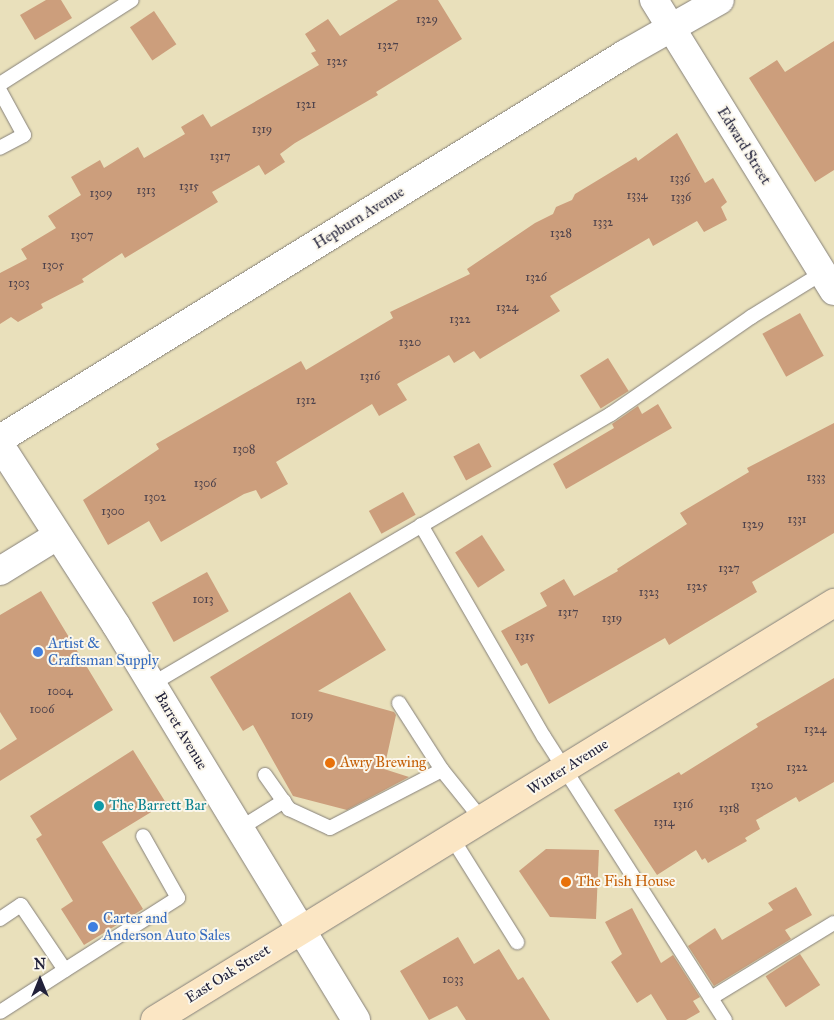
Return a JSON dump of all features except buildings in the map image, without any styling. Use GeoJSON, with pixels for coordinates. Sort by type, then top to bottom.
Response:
{"type":"FeatureCollection","features":[{"type":"Feature","properties":{"kind":"main road","name":"Winter Avenue"},"geometry":{"type":"LineString","coordinates":[[300,929],[482,820],[834,603]]}},
{"type":"Feature","properties":{"kind":"main road","name":"East Oak Street"},"geometry":{"type":"LineString","coordinates":[[155,1020],[300,929]]}},
{"type":"Feature","properties":{"kind":"street","name":"Edward Street"},"geometry":{"type":"LineString","coordinates":[[654,0],[830,276]]}},
{"type":"Feature","properties":{"kind":"street","name":"Hepburn Avenue"},"geometry":{"type":"LineString","coordinates":[[0,439],[671,28],[720,0]]}},
{"type":"Feature","properties":{"kind":"street","name":"Barret Avenue"},"geometry":{"type":"LineString","coordinates":[[0,445],[152,684],[356,1020]]}},
{"type":"Feature","properties":{"kind":"street"},"geometry":{"type":"LineString","coordinates":[[0,571],[58,536]]}},
{"type":"Feature","properties":{"kind":"lane"},"geometry":{"type":"LineString","coordinates":[[0,84],[132,0]]}},
{"type":"Feature","properties":{"kind":"lane"},"geometry":{"type":"LineString","coordinates":[[0,91],[24,135],[0,148]]}},
{"type":"Feature","properties":{"kind":"lane"},"geometry":{"type":"LineString","coordinates":[[152,684],[611,414],[751,317],[830,276]]}},
{"type":"Feature","properties":{"kind":"lane"},"geometry":{"type":"LineString","coordinates":[[421,526],[544,737],[567,768],[725,1020]]}},
{"type":"Feature","properties":{"kind":"lane"},"geometry":{"type":"LineString","coordinates":[[399,703],[442,770],[482,820]]}},
{"type":"Feature","properties":{"kind":"lane"},"geometry":{"type":"LineString","coordinates":[[265,775],[289,809],[330,828],[442,770]]}},
{"type":"Feature","properties":{"kind":"lane"},"geometry":{"type":"LineString","coordinates":[[239,829],[284,801]]}},
{"type":"Feature","properties":{"kind":"lane"},"geometry":{"type":"LineString","coordinates":[[0,1012],[178,898],[143,836]]}},
{"type":"Feature","properties":{"kind":"lane"},"geometry":{"type":"LineString","coordinates":[[452,838],[517,942]]}},
{"type":"Feature","properties":{"kind":"lane"},"geometry":{"type":"LineString","coordinates":[[0,919],[21,906],[65,970]]}},
{"type":"Feature","properties":{"kind":"lane"},"geometry":{"type":"LineString","coordinates":[[712,998],[834,924]]}},
{"type":"Feature","properties":{"kind":"place","name":"Artist & Craftsman Supply"},"geometry":{"type":"Point","coordinates":[38,652]}},
{"type":"Feature","properties":{"kind":"place","name":"Awry Brewing"},"geometry":{"type":"Point","coordinates":[330,763]}},
{"type":"Feature","properties":{"kind":"place","name":"The Barrett Bar"},"geometry":{"type":"Point","coordinates":[99,806]}},
{"type":"Feature","properties":{"kind":"place","name":"The Fish House"},"geometry":{"type":"Point","coordinates":[566,882]}},
{"type":"Feature","properties":{"kind":"place","name":"Carter and Anderson Auto Sales"},"geometry":{"type":"Point","coordinates":[93,927]}}]}
